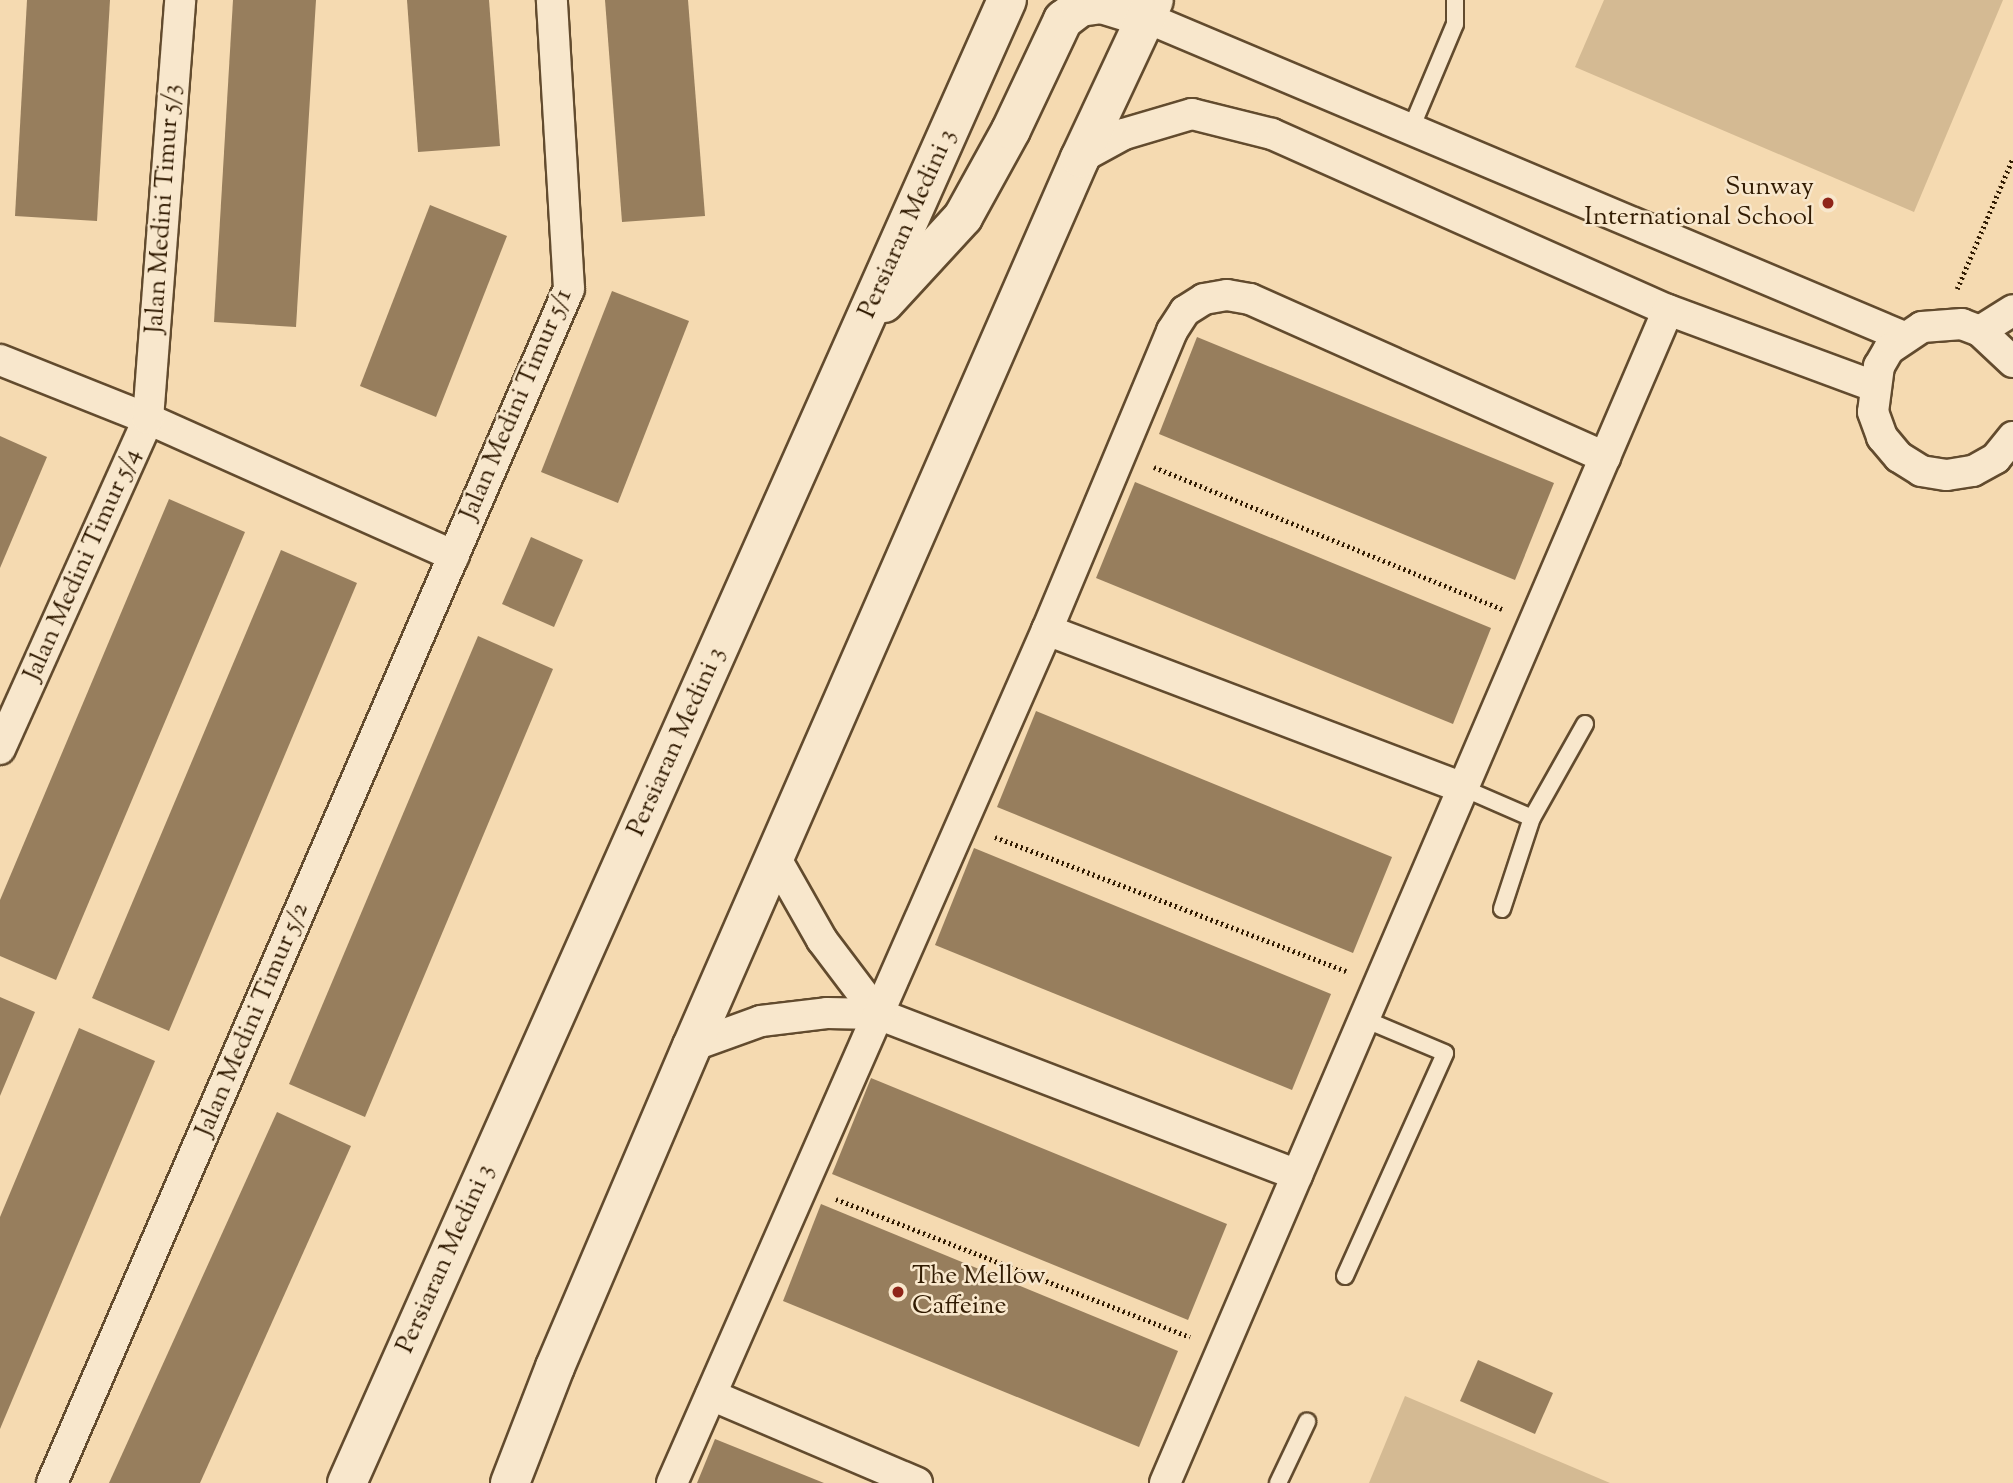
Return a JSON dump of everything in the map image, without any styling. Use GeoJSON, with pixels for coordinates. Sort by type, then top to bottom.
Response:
{"type":"FeatureCollection","features":[{"type":"Feature","properties":{"kind":"street","name":"Jalan Medini Timur 5/3"},"geometry":{"type":"LineString","coordinates":[[148,419],[180,0]]}},
{"type":"Feature","properties":{"kind":"street","name":"Jalan Medini Timur 5/1"},"geometry":{"type":"LineString","coordinates":[[454,556],[569,289],[552,0]]}},
{"type":"Feature","properties":{"kind":"street","name":"Persiaran Medini 3"},"geometry":{"type":"LineString","coordinates":[[347,1483],[1007,0]]}},
{"type":"Feature","properties":{"kind":"street"},"geometry":{"type":"LineString","coordinates":[[862,327],[963,217],[1011,130],[1063,20],[1080,7],[1102,4],[1151,9],[1410,131],[1904,337]]}},
{"type":"Feature","properties":{"kind":"street"},"geometry":{"type":"LineString","coordinates":[[510,1483],[555,1367],[692,1046],[776,859],[1080,158],[1151,9]]}},
{"type":"Feature","properties":{"kind":"street"},"geometry":{"type":"LineString","coordinates":[[1080,158],[1124,134],[1192,114],[1272,134],[1668,310],[1873,386]]}},
{"type":"Feature","properties":{"kind":"street"},"geometry":{"type":"LineString","coordinates":[[672,1483],[1046,630],[1178,321],[1204,299],[1227,295],[1250,299],[1605,457]]}},
{"type":"Feature","properties":{"kind":"street"},"geometry":{"type":"LineString","coordinates":[[1165,1483],[1668,310]]}},
{"type":"Feature","properties":{"kind":"street"},"geometry":{"type":"LineString","coordinates":[[1980,331],[2013,310]]}},
{"type":"Feature","properties":{"kind":"street"},"geometry":{"type":"LineString","coordinates":[[2013,362],[1980,331],[1942,324],[1904,337],[1889,349],[1873,386],[1872,412],[1882,437],[1899,457],[1921,471],[1947,475],[1973,471],[1996,458],[2013,437]]}},
{"type":"Feature","properties":{"kind":"street"},"geometry":{"type":"LineString","coordinates":[[0,360],[148,419],[454,556]]}},
{"type":"Feature","properties":{"kind":"street","name":"Jalan Medini Timur 5/4"},"geometry":{"type":"LineString","coordinates":[[0,749],[148,419]]}},
{"type":"Feature","properties":{"kind":"street","name":"Jalan Medini Timur 5/2"},"geometry":{"type":"LineString","coordinates":[[52,1483],[454,556]]}},
{"type":"Feature","properties":{"kind":"street"},"geometry":{"type":"LineString","coordinates":[[1046,630],[1463,788]]}},
{"type":"Feature","properties":{"kind":"street"},"geometry":{"type":"LineString","coordinates":[[776,859],[822,940],[878,1014]]}},
{"type":"Feature","properties":{"kind":"street"},"geometry":{"type":"LineString","coordinates":[[692,1046],[761,1021],[827,1013],[878,1014],[1297,1175]]}},
{"type":"Feature","properties":{"kind":"street"},"geometry":{"type":"LineString","coordinates":[[711,1395],[917,1483]]}},
{"type":"Feature","properties":{"kind":"lane"},"geometry":{"type":"LineString","coordinates":[[1410,131],[1455,24],[1455,0]]}},
{"type":"Feature","properties":{"kind":"lane"},"geometry":{"type":"LineString","coordinates":[[1502,909],[1532,818],[1585,724]]}},
{"type":"Feature","properties":{"kind":"lane"},"geometry":{"type":"LineString","coordinates":[[1463,788],[1532,818]]}},
{"type":"Feature","properties":{"kind":"lane"},"geometry":{"type":"LineString","coordinates":[[1345,1276],[1445,1054],[1364,1019]]}},
{"type":"Feature","properties":{"kind":"lane"},"geometry":{"type":"LineString","coordinates":[[1278,1483],[1307,1422]]}},
{"type":"Feature","properties":{"kind":"path"},"geometry":{"type":"LineString","coordinates":[[1942,324],[2013,158]]}},
{"type":"Feature","properties":{"kind":"path"},"geometry":{"type":"LineString","coordinates":[[1121,453],[1534,623]]}},
{"type":"Feature","properties":{"kind":"path"},"geometry":{"type":"LineString","coordinates":[[961,824],[1379,984]]}},
{"type":"Feature","properties":{"kind":"path"},"geometry":{"type":"LineString","coordinates":[[803,1185],[1222,1350]]}},
{"type":"Feature","properties":{"kind":"shaded area"},"geometry":{"type":"Polygon","coordinates":[[[1604,0],[2003,0],[1914,212],[1575,67],[1604,0]]]}},
{"type":"Feature","properties":{"kind":"shaded area"},"geometry":{"type":"Polygon","coordinates":[[[1405,1396],[1610,1483],[1369,1483],[1405,1396]]]}},
{"type":"Feature","properties":{"kind":"building"},"geometry":{"type":"Polygon","coordinates":[[[27,0],[110,0],[97,221],[15,216],[27,0]]]}},
{"type":"Feature","properties":{"kind":"building"},"geometry":{"type":"Polygon","coordinates":[[[233,0],[316,0],[296,327],[214,322],[233,0]]]}},
{"type":"Feature","properties":{"kind":"building"},"geometry":{"type":"Polygon","coordinates":[[[407,0],[489,0],[500,146],[418,152],[407,0]]]}},
{"type":"Feature","properties":{"kind":"building"},"geometry":{"type":"Polygon","coordinates":[[[605,0],[688,0],[705,216],[622,222],[605,0]]]}},
{"type":"Feature","properties":{"kind":"building"},"geometry":{"type":"Polygon","coordinates":[[[430,205],[507,236],[436,417],[360,386],[430,205]]]}},
{"type":"Feature","properties":{"kind":"building"},"geometry":{"type":"Polygon","coordinates":[[[612,291],[689,321],[618,503],[541,472],[612,291]]]}},
{"type":"Feature","properties":{"kind":"building"},"geometry":{"type":"Polygon","coordinates":[[[1197,337],[1554,483],[1515,580],[1159,434],[1197,337]]]}},
{"type":"Feature","properties":{"kind":"building"},"geometry":{"type":"Polygon","coordinates":[[[0,436],[47,457],[0,568],[0,436]]]}},
{"type":"Feature","properties":{"kind":"building"},"geometry":{"type":"Polygon","coordinates":[[[1135,482],[1491,628],[1453,724],[1096,578],[1135,482]]]}},
{"type":"Feature","properties":{"kind":"building"},"geometry":{"type":"Polygon","coordinates":[[[169,499],[245,532],[56,980],[0,956],[0,900],[169,499]]]}},
{"type":"Feature","properties":{"kind":"building"},"geometry":{"type":"Polygon","coordinates":[[[531,537],[583,560],[554,627],[502,604],[531,537]]]}},
{"type":"Feature","properties":{"kind":"building"},"geometry":{"type":"Polygon","coordinates":[[[281,550],[357,583],[169,1031],[92,998],[281,550]]]}},
{"type":"Feature","properties":{"kind":"building"},"geometry":{"type":"Polygon","coordinates":[[[478,636],[553,669],[365,1117],[289,1084],[478,636]]]}},
{"type":"Feature","properties":{"kind":"building"},"geometry":{"type":"Polygon","coordinates":[[[1036,711],[1392,857],[1353,953],[997,807],[1036,711]]]}},
{"type":"Feature","properties":{"kind":"building"},"geometry":{"type":"Polygon","coordinates":[[[974,848],[1331,994],[1292,1090],[935,945],[974,848]]]}},
{"type":"Feature","properties":{"kind":"building"},"geometry":{"type":"Polygon","coordinates":[[[0,997],[35,1012],[0,1096],[0,997]]]}},
{"type":"Feature","properties":{"kind":"building"},"geometry":{"type":"Polygon","coordinates":[[[79,1028],[155,1061],[0,1429],[0,1217],[79,1028]]]}},
{"type":"Feature","properties":{"kind":"building"},"geometry":{"type":"Polygon","coordinates":[[[871,1078],[1227,1224],[1188,1320],[832,1174],[871,1078]]]}},
{"type":"Feature","properties":{"kind":"building"},"geometry":{"type":"Polygon","coordinates":[[[277,1112],[351,1146],[200,1483],[109,1483],[277,1112]]]}},
{"type":"Feature","properties":{"kind":"building"},"geometry":{"type":"Polygon","coordinates":[[[821,1204],[1178,1351],[1139,1447],[783,1301],[821,1204]]]}},
{"type":"Feature","properties":{"kind":"building"},"geometry":{"type":"Polygon","coordinates":[[[1478,1360],[1553,1393],[1535,1434],[1460,1401],[1478,1360]]]}},
{"type":"Feature","properties":{"kind":"building"},"geometry":{"type":"Polygon","coordinates":[[[715,1439],[824,1483],[697,1483],[715,1439]]]}},
{"type":"Feature","properties":{"kind":"place","name":"Sunway International School"},"geometry":{"type":"Point","coordinates":[1828,203]}},
{"type":"Feature","properties":{"kind":"place","name":"The Mellow Caffeine"},"geometry":{"type":"Point","coordinates":[898,1292]}}]}
